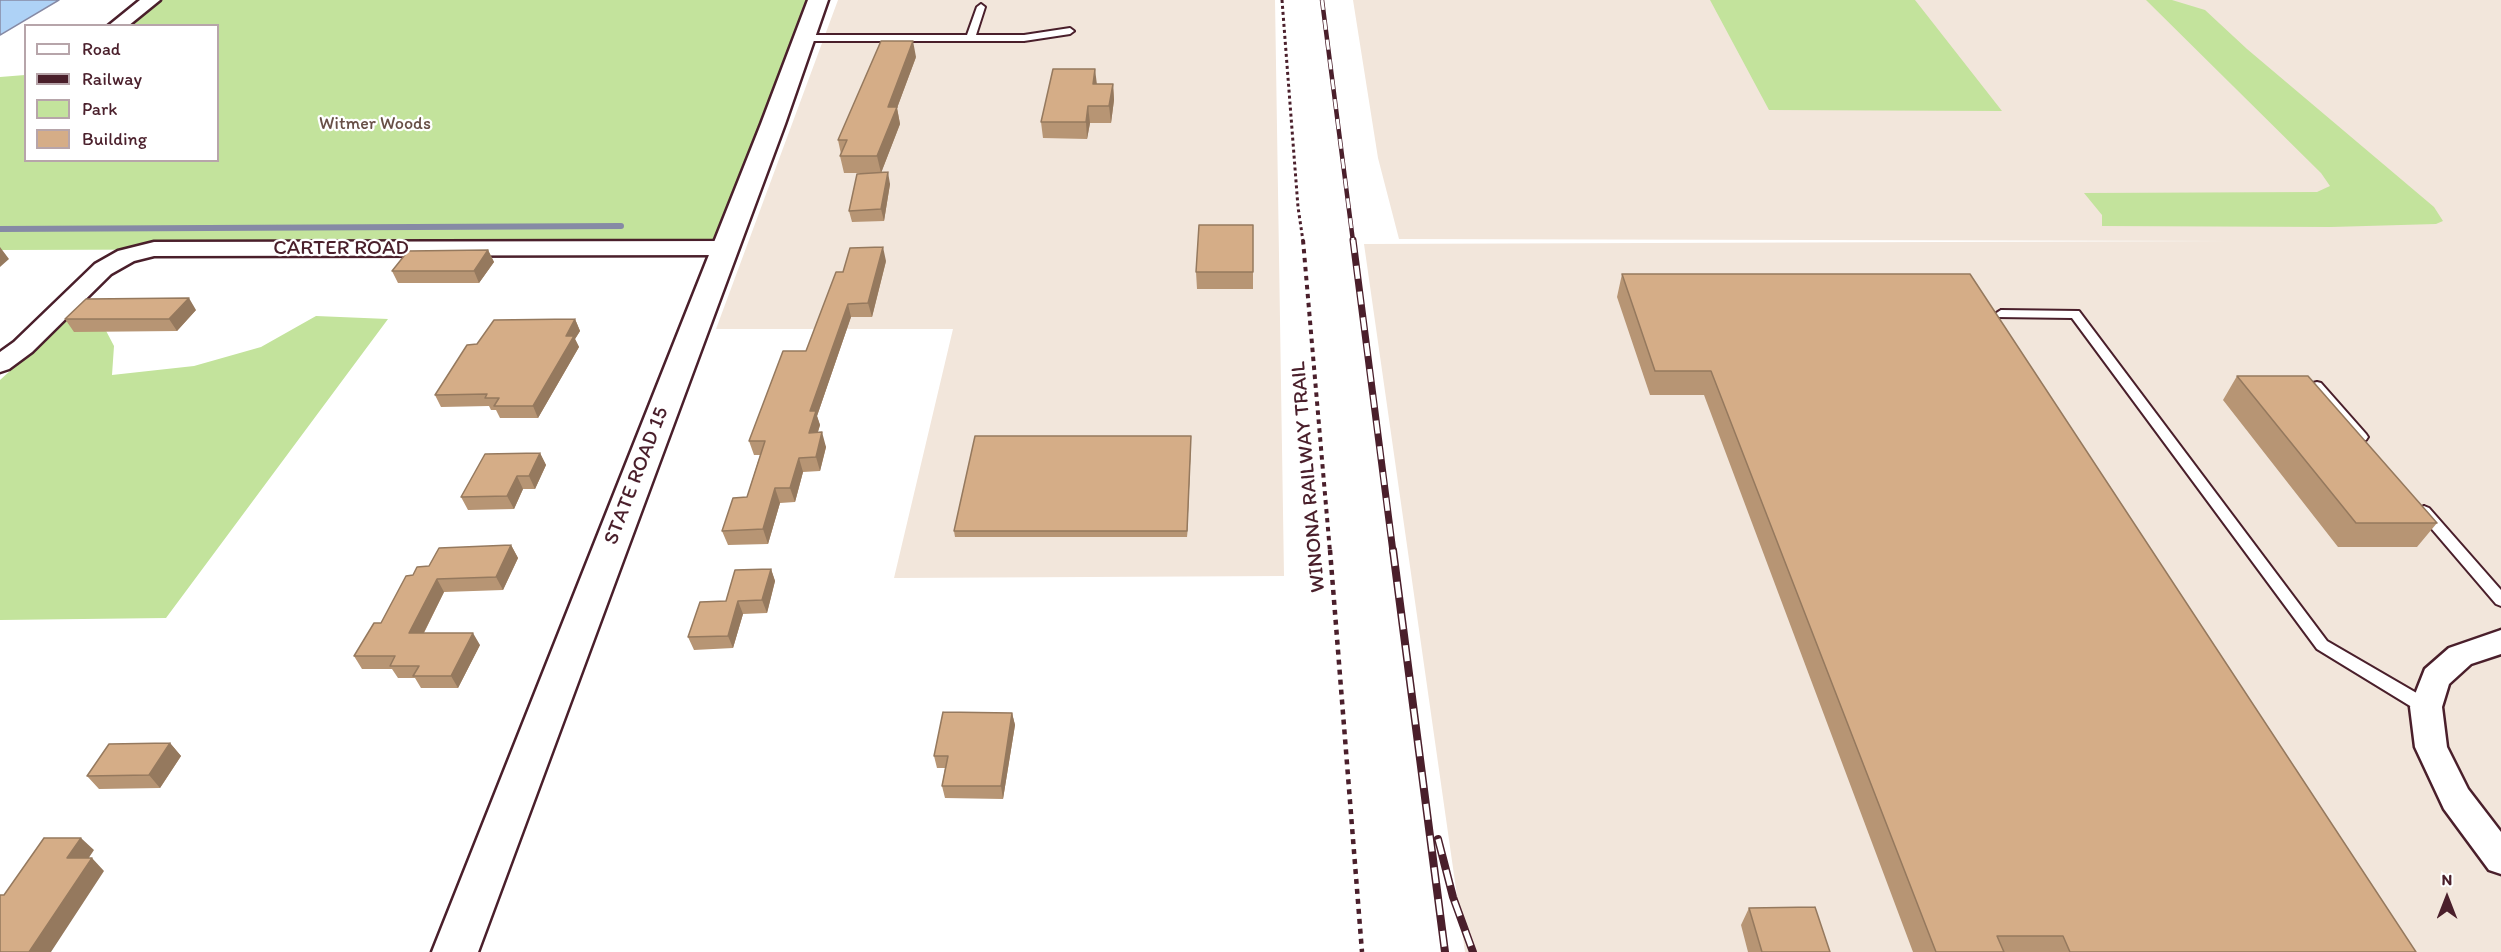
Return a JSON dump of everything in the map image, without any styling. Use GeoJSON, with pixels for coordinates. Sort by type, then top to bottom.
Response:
{"type":"FeatureCollection","features":[{"type":"Feature","properties":{"kind":"main road","name":"STATE ROAD 15"},"geometry":{"type":"LineString","coordinates":[[455,952],[818,0]]}},
{"type":"Feature","properties":{"kind":"street"},"geometry":{"type":"LineString","coordinates":[[119,24],[151,0]]}},
{"type":"Feature","properties":{"kind":"street","name":"CARTER ROAD"},"geometry":{"type":"LineString","coordinates":[[0,364],[23,347],[103,270],[126,256],[154,249],[725,248]]}},
{"type":"Feature","properties":{"kind":"street"},"geometry":{"type":"LineString","coordinates":[[2501,642],[2460,656],[2436,678],[2427,707],[2431,747],[2441,768],[2456,799],[2501,860]]}},
{"type":"Feature","properties":{"kind":"lane"},"geometry":{"type":"LineString","coordinates":[[971,38],[981,7]]}},
{"type":"Feature","properties":{"kind":"lane"},"geometry":{"type":"LineString","coordinates":[[805,38],[1024,38],[1070,31]]}},
{"type":"Feature","properties":{"kind":"lane"},"geometry":{"type":"LineString","coordinates":[[2001,314],[2075,314],[2322,645],[2427,707]]}},
{"type":"Feature","properties":{"kind":"lane"},"geometry":{"type":"LineString","coordinates":[[2317,386],[2371,448]]}},
{"type":"Feature","properties":{"kind":"lane"},"geometry":{"type":"LineString","coordinates":[[2417,502],[2501,600]]}},
{"type":"Feature","properties":{"kind":"path","name":"WINONA RAILWAY TRAIL"},"geometry":{"type":"LineString","coordinates":[[1282,0],[1298,207],[1307,271],[1362,952]]}},
{"type":"Feature","properties":{"kind":"shaded area"},"geometry":{"type":"Polygon","coordinates":[[[838,0],[1275,0],[1284,576],[894,578],[953,329],[716,329],[838,0]]]}},
{"type":"Feature","properties":{"kind":"shaded area"},"geometry":{"type":"Polygon","coordinates":[[[1353,0],[2501,0],[2501,952],[1465,952],[1364,244],[2232,241],[1399,239],[1378,158],[1353,0]]]}},
{"type":"Feature","properties":{"kind":"green space","name":"Witmer Woods"},"geometry":{"type":"Polygon","coordinates":[[[151,0],[818,0],[725,248],[0,250],[0,77],[24,75],[24,162],[219,162],[219,24],[117,24],[151,0]]]}},
{"type":"Feature","properties":{"kind":"green space"},"geometry":{"type":"Polygon","coordinates":[[[1710,0],[1915,0],[2002,111],[1769,110],[1710,0]]]}},
{"type":"Feature","properties":{"kind":"green space"},"geometry":{"type":"Polygon","coordinates":[[[2146,0],[2172,0],[2205,10],[2247,49],[2434,207],[2443,221],[2436,224],[2331,227],[2102,226],[2102,215],[2084,193],[2317,192],[2330,186],[2321,173],[2146,0]]]}},
{"type":"Feature","properties":{"kind":"green space"},"geometry":{"type":"Polygon","coordinates":[[[316,316],[388,319],[166,618],[0,620],[0,380],[66,320],[103,325],[114,346],[112,375],[194,366],[261,347],[316,316]]]}},
{"type":"Feature","properties":{"kind":"water"},"geometry":{"type":"Polygon","coordinates":[[[0,0],[59,0],[0,35],[0,0]]]}},
{"type":"Feature","properties":{"kind":"building"},"geometry":{"type":"Polygon","coordinates":[[[881,41],[913,41],[888,107],[897,107],[877,156],[840,156],[847,140],[838,140],[881,41]]]}},
{"type":"Feature","properties":{"kind":"building"},"geometry":{"type":"Polygon","coordinates":[[[1053,69],[1095,69],[1093,84],[1113,84],[1109,106],[1088,106],[1086,122],[1041,122],[1053,69]]]}},
{"type":"Feature","properties":{"kind":"building"},"geometry":{"type":"Polygon","coordinates":[[[888,172],[881,209],[849,211],[857,174],[888,172]]]}},
{"type":"Feature","properties":{"kind":"building"},"geometry":{"type":"Polygon","coordinates":[[[1199,225],[1253,225],[1253,272],[1196,272],[1199,225]]]}},
{"type":"Feature","properties":{"kind":"building"},"geometry":{"type":"Polygon","coordinates":[[[883,247],[868,303],[848,304],[810,411],[816,411],[809,433],[822,432],[816,457],[799,458],[790,488],[775,488],[763,529],[722,531],[733,498],[747,497],[765,441],[749,441],[783,351],[806,351],[836,272],[843,272],[850,248],[883,247]]]}},
{"type":"Feature","properties":{"kind":"building"},"geometry":{"type":"Polygon","coordinates":[[[488,250],[474,271],[392,271],[408,251],[488,250]]]}},
{"type":"Feature","properties":{"kind":"building"},"geometry":{"type":"Polygon","coordinates":[[[1622,274],[1970,274],[2416,952],[2070,952],[2063,936],[1997,936],[2004,952],[1936,952],[1711,371],[1655,371],[1622,274]]]}},
{"type":"Feature","properties":{"kind":"building"},"geometry":{"type":"Polygon","coordinates":[[[189,298],[169,319],[65,319],[86,299],[189,298]]]}},
{"type":"Feature","properties":{"kind":"building"},"geometry":{"type":"Polygon","coordinates":[[[575,319],[566,336],[574,336],[533,406],[494,406],[499,398],[485,398],[487,394],[435,395],[467,345],[477,344],[494,320],[575,319]]]}},
{"type":"Feature","properties":{"kind":"building"},"geometry":{"type":"Polygon","coordinates":[[[2237,376],[2308,376],[2437,523],[2356,523],[2237,376]]]}},
{"type":"Feature","properties":{"kind":"building"},"geometry":{"type":"Polygon","coordinates":[[[975,436],[1191,436],[1187,531],[954,531],[975,436]]]}},
{"type":"Feature","properties":{"kind":"building"},"geometry":{"type":"Polygon","coordinates":[[[540,453],[529,476],[517,476],[507,496],[461,497],[485,454],[540,453]]]}},
{"type":"Feature","properties":{"kind":"building"},"geometry":{"type":"Polygon","coordinates":[[[511,545],[496,577],[437,579],[409,633],[473,633],[451,676],[413,676],[419,666],[390,666],[395,656],[354,656],[374,623],[381,623],[406,576],[413,575],[417,567],[429,566],[439,548],[511,545]]]}},
{"type":"Feature","properties":{"kind":"building"},"geometry":{"type":"Polygon","coordinates":[[[771,569],[762,600],[738,601],[728,636],[688,637],[700,602],[726,601],[735,570],[771,569]]]}},
{"type":"Feature","properties":{"kind":"building"},"geometry":{"type":"Polygon","coordinates":[[[943,712],[1012,713],[1001,786],[942,786],[948,756],[934,756],[943,712]]]}},
{"type":"Feature","properties":{"kind":"building"},"geometry":{"type":"Polygon","coordinates":[[[170,743],[149,775],[87,776],[109,744],[170,743]]]}},
{"type":"Feature","properties":{"kind":"building"},"geometry":{"type":"Polygon","coordinates":[[[44,838],[81,838],[67,858],[92,858],[29,952],[0,952],[0,895],[4,895],[44,838]]]}},
{"type":"Feature","properties":{"kind":"building"},"geometry":{"type":"Polygon","coordinates":[[[1815,907],[1830,952],[1762,952],[1749,908],[1815,907]]]}},
{"type":"Feature","properties":{"kind":"waterway"},"geometry":{"type":"LineString","coordinates":[[0,229],[621,226]]}},
{"type":"Feature","properties":{"kind":"railway"},"geometry":{"type":"LineString","coordinates":[[1322,0],[1353,241]]}},
{"type":"Feature","properties":{"kind":"railway"},"geometry":{"type":"LineString","coordinates":[[1353,240],[1393,552]]}},
{"type":"Feature","properties":{"kind":"railway"},"geometry":{"type":"LineString","coordinates":[[1393,550],[1445,952]]}},
{"type":"Feature","properties":{"kind":"railway"},"geometry":{"type":"LineString","coordinates":[[1438,839],[1453,897],[1473,952]]}}]}
